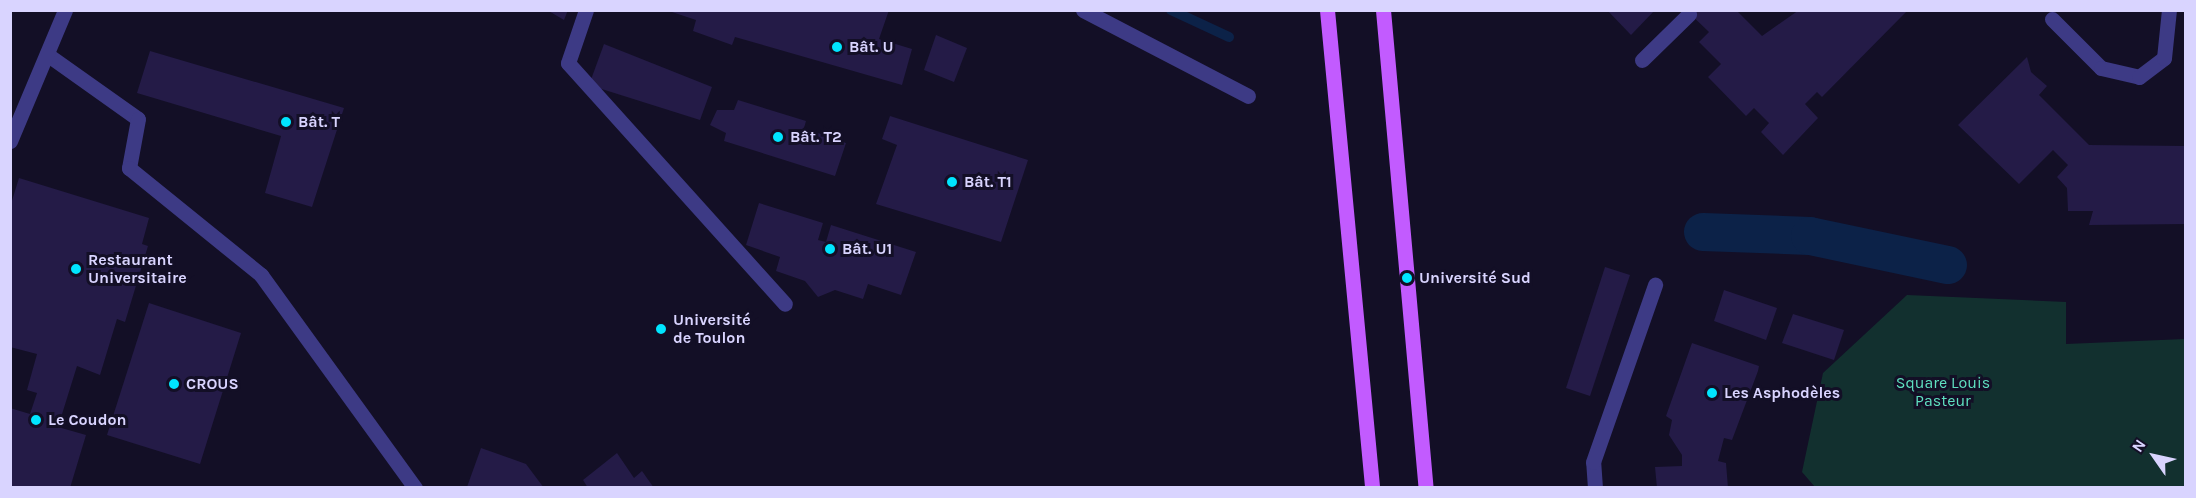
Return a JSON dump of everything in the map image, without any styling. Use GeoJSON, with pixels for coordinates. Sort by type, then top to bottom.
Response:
{"type":"FeatureCollection","features":[{"type":"Feature","properties":{"kind":"main road"},"geometry":{"type":"LineString","coordinates":[[1327,10],[1372,488]]}},
{"type":"Feature","properties":{"kind":"main road"},"geometry":{"type":"LineString","coordinates":[[1383,10],[1426,488]]}},
{"type":"Feature","properties":{"kind":"street"},"geometry":{"type":"LineString","coordinates":[[10,141],[65,10]]}},
{"type":"Feature","properties":{"kind":"street"},"geometry":{"type":"LineString","coordinates":[[586,10],[568,63],[785,304]]}},
{"type":"Feature","properties":{"kind":"street"},"geometry":{"type":"LineString","coordinates":[[1083,10],[1248,96]]}},
{"type":"Feature","properties":{"kind":"street"},"geometry":{"type":"LineString","coordinates":[[2052,19],[2101,68],[2139,76],[2164,58],[2169,10]]}},
{"type":"Feature","properties":{"kind":"street"},"geometry":{"type":"LineString","coordinates":[[1642,60],[1689,14]]}},
{"type":"Feature","properties":{"kind":"street"},"geometry":{"type":"LineString","coordinates":[[48,55],[138,119],[129,168],[261,275],[416,488]]}},
{"type":"Feature","properties":{"kind":"street"},"geometry":{"type":"LineString","coordinates":[[1595,488],[1593,462],[1655,285]]}},
{"type":"Feature","properties":{"kind":"green space","name":"Square Louis Pasteur"},"geometry":{"type":"Polygon","coordinates":[[[1907,295],[2066,302],[2066,344],[2185,339],[2185,487],[1815,487],[1802,472],[1823,373],[1907,295]]]}},
{"type":"Feature","properties":{"kind":"building"},"geometry":{"type":"Polygon","coordinates":[[[547,10],[568,10],[564,20],[547,10]]]}},
{"type":"Feature","properties":{"kind":"building","name":"Bât. U"},"geometry":{"type":"Polygon","coordinates":[[[666,10],[889,10],[879,39],[912,49],[902,85],[735,37],[732,45],[693,31],[696,20],[666,10]]]}},
{"type":"Feature","properties":{"kind":"building"},"geometry":{"type":"Polygon","coordinates":[[[1607,10],[1655,10],[1631,35],[1607,10]]]}},
{"type":"Feature","properties":{"kind":"building"},"geometry":{"type":"Polygon","coordinates":[[[1686,10],[1736,10],[1762,36],[1799,10],[1908,10],[1822,97],[1817,92],[1805,104],[1818,118],[1783,155],[1761,132],[1769,123],[1754,108],[1746,116],[1708,77],[1721,64],[1699,42],[1709,32],[1686,10]]]}},
{"type":"Feature","properties":{"kind":"building"},"geometry":{"type":"Polygon","coordinates":[[[936,35],[967,48],[954,82],[924,70],[936,35]]]}},
{"type":"Feature","properties":{"kind":"building"},"geometry":{"type":"Polygon","coordinates":[[[604,44],[712,87],[700,120],[589,85],[604,44]]]}},
{"type":"Feature","properties":{"kind":"building","name":"Bât. T"},"geometry":{"type":"Polygon","coordinates":[[[150,51],[344,108],[312,207],[265,193],[281,136],[137,93],[150,51]]]}},
{"type":"Feature","properties":{"kind":"building"},"geometry":{"type":"Polygon","coordinates":[[[2027,57],[2031,72],[2047,86],[2039,95],[2089,145],[2186,146],[2186,224],[2089,225],[2093,211],[2068,211],[2067,188],[2057,177],[2068,165],[2053,150],[2019,184],[1958,125],[2027,57]]]}},
{"type":"Feature","properties":{"kind":"building","name":"Bât. T2"},"geometry":{"type":"Polygon","coordinates":[[[738,100],[806,121],[804,128],[846,143],[835,176],[724,141],[726,133],[710,125],[717,110],[734,110],[738,100]]]}},
{"type":"Feature","properties":{"kind":"building","name":"Bât. T1"},"geometry":{"type":"Polygon","coordinates":[[[890,116],[1028,160],[1001,242],[876,204],[897,145],[882,139],[890,116]]]}},
{"type":"Feature","properties":{"kind":"building","name":"Restaurant Universitaire"},"geometry":{"type":"Polygon","coordinates":[[[19,178],[149,218],[142,244],[148,246],[125,322],[117,319],[100,375],[77,366],[58,427],[86,435],[70,488],[10,488],[10,408],[30,414],[37,393],[27,390],[37,354],[10,347],[10,207],[19,178]]]}},
{"type":"Feature","properties":{"kind":"building","name":"Bât. U1"},"geometry":{"type":"Polygon","coordinates":[[[759,203],[823,223],[818,240],[826,242],[831,225],[916,252],[901,295],[868,284],[863,299],[835,290],[818,297],[805,281],[776,271],[780,257],[746,245],[759,203]]]}},
{"type":"Feature","properties":{"kind":"building"},"geometry":{"type":"Polygon","coordinates":[[[1605,267],[1630,275],[1590,396],[1566,388],[1605,267]]]}},
{"type":"Feature","properties":{"kind":"building"},"geometry":{"type":"Polygon","coordinates":[[[1724,290],[1777,308],[1766,340],[1714,321],[1724,290]]]}},
{"type":"Feature","properties":{"kind":"building","name":"CROUS"},"geometry":{"type":"Polygon","coordinates":[[[149,303],[241,333],[200,464],[107,435],[149,303]]]}},
{"type":"Feature","properties":{"kind":"building"},"geometry":{"type":"Polygon","coordinates":[[[1793,314],[1844,330],[1834,360],[1782,343],[1793,314]]]}},
{"type":"Feature","properties":{"kind":"building","name":"Les Asphodèles"},"geometry":{"type":"Polygon","coordinates":[[[1692,343],[1759,366],[1732,440],[1724,438],[1718,461],[1726,463],[1728,488],[1657,488],[1655,467],[1682,466],[1682,455],[1669,435],[1672,420],[1666,416],[1692,343]]]}},
{"type":"Feature","properties":{"kind":"building"},"geometry":{"type":"Polygon","coordinates":[[[481,448],[526,464],[544,488],[467,487],[481,448]]]}},
{"type":"Feature","properties":{"kind":"building"},"geometry":{"type":"Polygon","coordinates":[[[617,453],[634,478],[642,471],[654,488],[588,488],[583,480],[617,453]]]}},
{"type":"Feature","properties":{"kind":"waterway"},"geometry":{"type":"LineString","coordinates":[[1171,10],[1229,37]]}},
{"type":"Feature","properties":{"kind":"waterway"},"geometry":{"type":"LineString","coordinates":[[1703,232],[1810,236],[1948,265]]}},
{"type":"Feature","properties":{"kind":"place","name":"Bât. U"},"geometry":{"type":"Point","coordinates":[837,47]}},
{"type":"Feature","properties":{"kind":"place","name":"Bât. T"},"geometry":{"type":"Point","coordinates":[286,122]}},
{"type":"Feature","properties":{"kind":"place","name":"Bât. T2"},"geometry":{"type":"Point","coordinates":[778,137]}},
{"type":"Feature","properties":{"kind":"place","name":"Bât. T1"},"geometry":{"type":"Point","coordinates":[952,182]}},
{"type":"Feature","properties":{"kind":"place","name":"Bât. U1"},"geometry":{"type":"Point","coordinates":[830,249]}},
{"type":"Feature","properties":{"kind":"place","name":"Restaurant Universitaire"},"geometry":{"type":"Point","coordinates":[76,269]}},
{"type":"Feature","properties":{"kind":"place","name":"Université Sud"},"geometry":{"type":"Point","coordinates":[1407,278]}},
{"type":"Feature","properties":{"kind":"place","name":"Université de Toulon"},"geometry":{"type":"Point","coordinates":[661,329]}},
{"type":"Feature","properties":{"kind":"place","name":"CROUS"},"geometry":{"type":"Point","coordinates":[174,384]}},
{"type":"Feature","properties":{"kind":"place","name":"Les Asphodèles"},"geometry":{"type":"Point","coordinates":[1712,393]}},
{"type":"Feature","properties":{"kind":"place","name":"Le Coudon"},"geometry":{"type":"Point","coordinates":[36,420]}}]}
